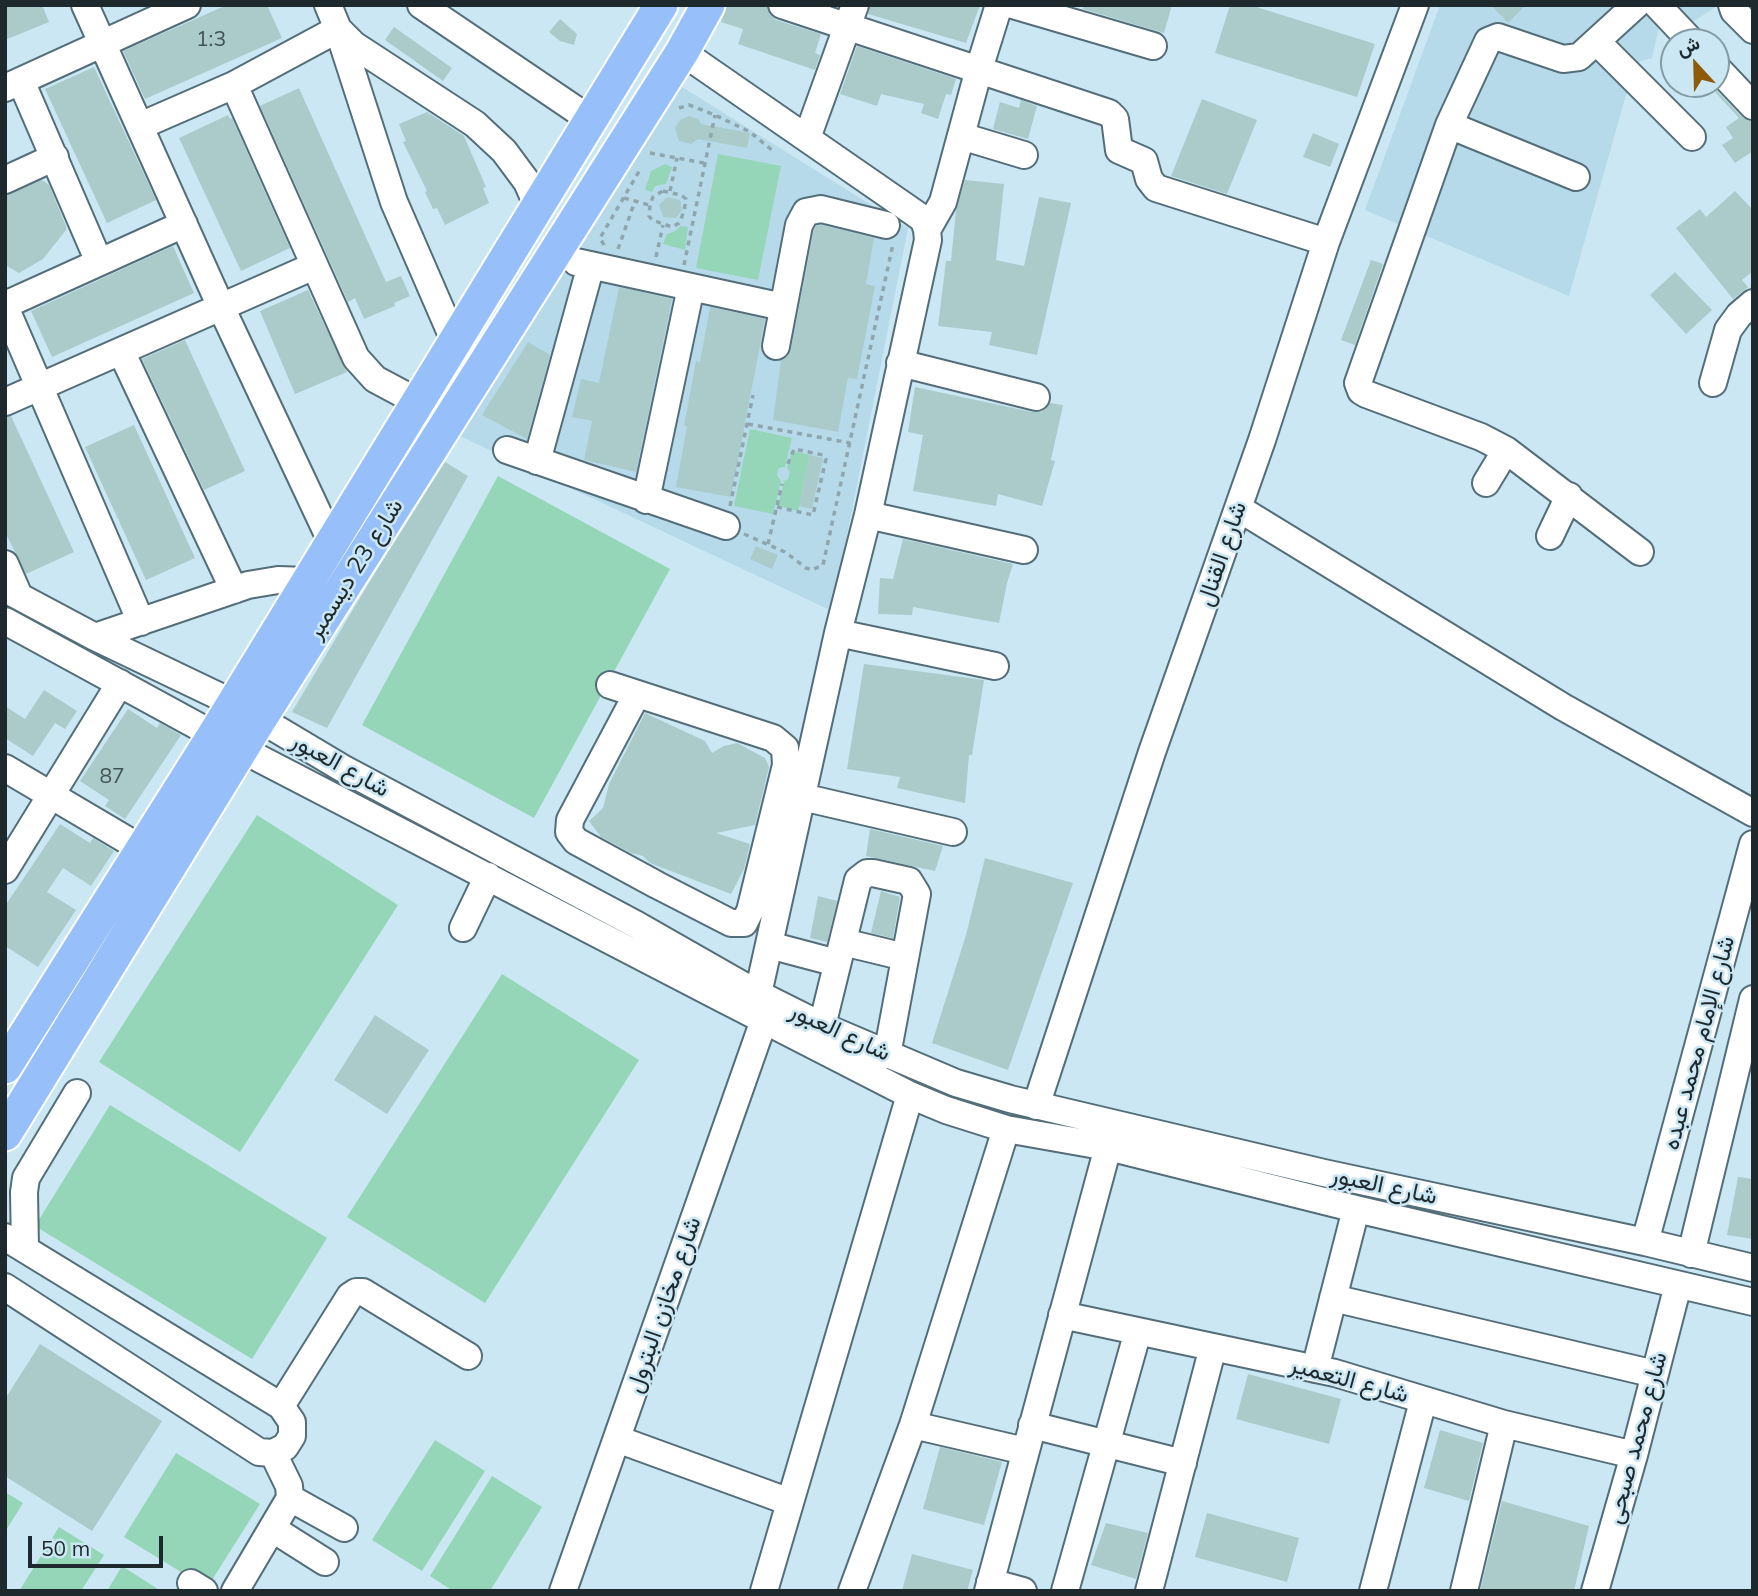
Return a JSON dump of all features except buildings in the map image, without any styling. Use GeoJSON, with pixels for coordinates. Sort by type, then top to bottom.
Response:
{"type":"FeatureCollection","features":[{"type":"Feature","properties":{"kind":"main road","name":"شارع 23 ديسمبر"},"geometry":{"type":"LineString","coordinates":[[5,1134],[246,711],[309,581],[661,5]]}},
{"type":"Feature","properties":{"kind":"main road","name":"شارع 23 ديسمبر"},"geometry":{"type":"LineString","coordinates":[[246,711],[484,366],[582,260],[682,52],[708,5]]}},
{"type":"Feature","properties":{"kind":"main road","name":"شارع 23 ديسمبر"},"geometry":{"type":"LineString","coordinates":[[8,1056],[142,849],[228,742]]}},
{"type":"Feature","properties":{"kind":"street"},"geometry":{"type":"LineString","coordinates":[[85,5],[221,307],[332,542]]}},
{"type":"Feature","properties":{"kind":"street"},"geometry":{"type":"LineString","coordinates":[[99,262],[55,157],[13,84],[187,5]]}},
{"type":"Feature","properties":{"kind":"street"},"geometry":{"type":"LineString","coordinates":[[421,5],[591,120]]}},
{"type":"Feature","properties":{"kind":"street"},"geometry":{"type":"LineString","coordinates":[[782,5],[852,15],[979,69],[1109,113],[1115,119],[1119,150],[1144,161],[1149,179],[1156,188],[1326,242]]}},
{"type":"Feature","properties":{"kind":"street"},"geometry":{"type":"LineString","coordinates":[[928,229],[943,202],[999,5]]}},
{"type":"Feature","properties":{"kind":"street"},"geometry":{"type":"LineString","coordinates":[[1013,5],[1153,46]]}},
{"type":"Feature","properties":{"kind":"street","name":"شارع القنال"},"geometry":{"type":"LineString","coordinates":[[1035,1106],[1152,752],[1262,440],[1326,242],[1415,5]]}},
{"type":"Feature","properties":{"kind":"street"},"geometry":{"type":"LineString","coordinates":[[1636,5],[1579,57],[1563,59],[1503,38],[1492,38],[1485,46],[1449,125],[1357,383],[1361,391],[1407,423],[1480,437],[1506,450],[1640,552]]}},
{"type":"Feature","properties":{"kind":"street"},"geometry":{"type":"LineString","coordinates":[[1657,5],[1679,28]]}},
{"type":"Feature","properties":{"kind":"street"},"geometry":{"type":"LineString","coordinates":[[1732,5],[1734,11],[1753,30]]}},
{"type":"Feature","properties":{"kind":"street"},"geometry":{"type":"LineString","coordinates":[[807,138],[852,15]]}},
{"type":"Feature","properties":{"kind":"street"},"geometry":{"type":"LineString","coordinates":[[140,126],[234,85],[333,17]]}},
{"type":"Feature","properties":{"kind":"street"},"geometry":{"type":"LineString","coordinates":[[333,17],[366,55],[491,138],[518,166],[538,208]]}},
{"type":"Feature","properties":{"kind":"street"},"geometry":{"type":"LineString","coordinates":[[333,17],[394,202],[455,342],[461,352],[484,366]]}},
{"type":"Feature","properties":{"kind":"street"},"geometry":{"type":"LineString","coordinates":[[1597,42],[1692,137]]}},
{"type":"Feature","properties":{"kind":"street"},"geometry":{"type":"LineString","coordinates":[[682,52],[916,214],[924,220],[928,229],[928,240],[868,516],[838,633],[758,994]]}},
{"type":"Feature","properties":{"kind":"street"},"geometry":{"type":"LineString","coordinates":[[1730,82],[1753,106]]}},
{"type":"Feature","properties":{"kind":"street"},"geometry":{"type":"LineString","coordinates":[[234,85],[356,358],[375,379],[418,402]]}},
{"type":"Feature","properties":{"kind":"street"},"geometry":{"type":"LineString","coordinates":[[1449,125],[1576,177]]}},
{"type":"Feature","properties":{"kind":"street"},"geometry":{"type":"LineString","coordinates":[[961,136],[1024,155]]}},
{"type":"Feature","properties":{"kind":"street"},"geometry":{"type":"LineString","coordinates":[[5,180],[55,157]]}},
{"type":"Feature","properties":{"kind":"street"},"geometry":{"type":"LineString","coordinates":[[776,346],[799,225],[806,212],[821,209],[887,225]]}},
{"type":"Feature","properties":{"kind":"street"},"geometry":{"type":"LineString","coordinates":[[141,622],[5,306],[184,224]]}},
{"type":"Feature","properties":{"kind":"street"},"geometry":{"type":"LineString","coordinates":[[537,461],[582,260],[654,262],[783,307]]}},
{"type":"Feature","properties":{"kind":"street"},"geometry":{"type":"LineString","coordinates":[[5,402],[314,266]]}},
{"type":"Feature","properties":{"kind":"street"},"geometry":{"type":"LineString","coordinates":[[646,500],[683,274]]}},
{"type":"Feature","properties":{"kind":"street"},"geometry":{"type":"LineString","coordinates":[[1713,383],[1728,330],[1739,315],[1753,303]]}},
{"type":"Feature","properties":{"kind":"street"},"geometry":{"type":"LineString","coordinates":[[121,351],[234,590]]}},
{"type":"Feature","properties":{"kind":"street"},"geometry":{"type":"LineString","coordinates":[[900,363],[1036,397]]}},
{"type":"Feature","properties":{"kind":"street"},"geometry":{"type":"LineString","coordinates":[[507,450],[726,526]]}},
{"type":"Feature","properties":{"kind":"street"},"geometry":{"type":"LineString","coordinates":[[1486,483],[1506,450]]}},
{"type":"Feature","properties":{"kind":"street"},"geometry":{"type":"LineString","coordinates":[[1550,536],[1569,496]]}},
{"type":"Feature","properties":{"kind":"street"},"geometry":{"type":"LineString","coordinates":[[1238,508],[1563,707],[1753,813]]}},
{"type":"Feature","properties":{"kind":"street"},"geometry":{"type":"LineString","coordinates":[[868,516],[1024,550]]}},
{"type":"Feature","properties":{"kind":"street"},"geometry":{"type":"LineString","coordinates":[[5,564],[12,593]]}},
{"type":"Feature","properties":{"kind":"street"},"geometry":{"type":"LineString","coordinates":[[96,637],[234,590],[270,581],[309,581]]}},
{"type":"Feature","properties":{"kind":"street","name":"شارع العبور"},"geometry":{"type":"LineString","coordinates":[[12,593],[246,711],[342,768],[637,925],[758,994],[822,1026],[956,1083],[1035,1106],[1753,1268]]}},
{"type":"Feature","properties":{"kind":"street","name":"شارع العبور"},"geometry":{"type":"LineString","coordinates":[[5,621],[228,742],[910,1095],[946,1110],[1006,1129],[1108,1147],[1356,1209],[1753,1302]]}},
{"type":"Feature","properties":{"kind":"street"},"geometry":{"type":"LineString","coordinates":[[838,633],[995,666]]}},
{"type":"Feature","properties":{"kind":"street"},"geometry":{"type":"LineString","coordinates":[[5,870],[120,683]]}},
{"type":"Feature","properties":{"kind":"street"},"geometry":{"type":"LineString","coordinates":[[610,685],[773,738],[785,748],[787,756],[750,911],[744,923],[731,923],[657,885],[576,841],[569,832],[568,826],[637,694]]}},
{"type":"Feature","properties":{"kind":"street"},"geometry":{"type":"LineString","coordinates":[[5,768],[142,849]]}},
{"type":"Feature","properties":{"kind":"street"},"geometry":{"type":"LineString","coordinates":[[802,797],[953,832]]}},
{"type":"Feature","properties":{"kind":"street","name":"شارع الإمام محمد عبده"},"geometry":{"type":"LineString","coordinates":[[1645,1242],[1753,844]]}},
{"type":"Feature","properties":{"kind":"street"},"geometry":{"type":"LineString","coordinates":[[607,909],[630,870]]}},
{"type":"Feature","properties":{"kind":"street"},"geometry":{"type":"LineString","coordinates":[[822,1026],[858,880],[867,873],[904,879],[913,884],[917,894],[887,1055]]}},
{"type":"Feature","properties":{"kind":"street"},"geometry":{"type":"LineString","coordinates":[[463,928],[488,876]]}},
{"type":"Feature","properties":{"kind":"street"},"geometry":{"type":"LineString","coordinates":[[543,904],[557,882]]}},
{"type":"Feature","properties":{"kind":"street"},"geometry":{"type":"LineString","coordinates":[[637,925],[657,885]]}},
{"type":"Feature","properties":{"kind":"street"},"geometry":{"type":"LineString","coordinates":[[769,945],[905,957]]}},
{"type":"Feature","properties":{"kind":"street","name":"شارع الإمام محمد عبده"},"geometry":{"type":"LineString","coordinates":[[1691,1254],[1753,999]]}},
{"type":"Feature","properties":{"kind":"street","name":"شارع مخازن البترول"},"geometry":{"type":"LineString","coordinates":[[564,1591],[764,1020]]}},
{"type":"Feature","properties":{"kind":"street"},"geometry":{"type":"LineString","coordinates":[[8,1291],[259,1452],[272,1453],[285,1447],[292,1436],[292,1422],[281,1406],[15,1243],[26,1178],[77,1093]]}},
{"type":"Feature","properties":{"kind":"street"},"geometry":{"type":"LineString","coordinates":[[764,1591],[910,1095]]}},
{"type":"Feature","properties":{"kind":"street"},"geometry":{"type":"LineString","coordinates":[[852,1591],[913,1425],[1006,1129]]}},
{"type":"Feature","properties":{"kind":"street"},"geometry":{"type":"LineString","coordinates":[[1023,1591],[989,1586],[1108,1147]]}},
{"type":"Feature","properties":{"kind":"street"},"geometry":{"type":"LineString","coordinates":[[1318,1199],[1325,1192],[1327,1184],[1324,1173]]}},
{"type":"Feature","properties":{"kind":"street"},"geometry":{"type":"LineString","coordinates":[[1387,1216],[1382,1207],[1383,1200],[1394,1188]]}},
{"type":"Feature","properties":{"kind":"street"},"geometry":{"type":"LineString","coordinates":[[1315,1368],[1356,1209]]}},
{"type":"Feature","properties":{"kind":"street","name":"شارع محمد صبحى"},"geometry":{"type":"LineString","coordinates":[[1595,1591],[1678,1285]]}},
{"type":"Feature","properties":{"kind":"street"},"geometry":{"type":"LineString","coordinates":[[281,1406],[350,1296],[356,1292],[363,1292],[468,1356]]}},
{"type":"Feature","properties":{"kind":"street"},"geometry":{"type":"LineString","coordinates":[[1333,1298],[1655,1374]]}},
{"type":"Feature","properties":{"kind":"street","name":"شارع التعمير"},"geometry":{"type":"LineString","coordinates":[[1062,1315],[1315,1368],[1504,1424],[1634,1455]]}},
{"type":"Feature","properties":{"kind":"street"},"geometry":{"type":"LineString","coordinates":[[1065,1591],[1138,1331]]}},
{"type":"Feature","properties":{"kind":"street"},"geometry":{"type":"LineString","coordinates":[[1149,1591],[1213,1347]]}},
{"type":"Feature","properties":{"kind":"street"},"geometry":{"type":"LineString","coordinates":[[1373,1591],[1423,1401]]}},
{"type":"Feature","properties":{"kind":"street"},"geometry":{"type":"LineString","coordinates":[[1464,1591],[1504,1424]]}},
{"type":"Feature","properties":{"kind":"street"},"geometry":{"type":"LineString","coordinates":[[913,1425],[1025,1451]]}},
{"type":"Feature","properties":{"kind":"street"},"geometry":{"type":"LineString","coordinates":[[1032,1425],[1183,1463]]}},
{"type":"Feature","properties":{"kind":"street"},"geometry":{"type":"LineString","coordinates":[[617,1439],[790,1502]]}},
{"type":"Feature","properties":{"kind":"street"},"geometry":{"type":"LineString","coordinates":[[234,1591],[290,1498],[289,1486],[272,1453]]}},
{"type":"Feature","properties":{"kind":"street"},"geometry":{"type":"LineString","coordinates":[[290,1498],[344,1528]]}},
{"type":"Feature","properties":{"kind":"street"},"geometry":{"type":"LineString","coordinates":[[273,1529],[325,1562]]}},
{"type":"Feature","properties":{"kind":"path"},"geometry":{"type":"LineString","coordinates":[[676,111],[679,107],[689,105],[715,115],[750,132],[774,150]]}},
{"type":"Feature","properties":{"kind":"path"},"geometry":{"type":"LineString","coordinates":[[683,274],[715,115]]}},
{"type":"Feature","properties":{"kind":"path"},"geometry":{"type":"LineString","coordinates":[[656,142],[650,153],[704,163]]}},
{"type":"Feature","properties":{"kind":"path"},"geometry":{"type":"LineString","coordinates":[[670,191],[677,158]]}},
{"type":"Feature","properties":{"kind":"path"},"geometry":{"type":"LineString","coordinates":[[618,249],[603,245],[600,238],[643,164]]}},
{"type":"Feature","properties":{"kind":"path"},"geometry":{"type":"LineString","coordinates":[[670,191],[686,200],[684,212],[676,225],[663,225],[652,220],[649,205],[658,192],[670,191]]}},
{"type":"Feature","properties":{"kind":"path"},"geometry":{"type":"LineString","coordinates":[[624,198],[649,205]]}},
{"type":"Feature","properties":{"kind":"path"},"geometry":{"type":"LineString","coordinates":[[618,249],[635,201]]}},
{"type":"Feature","properties":{"kind":"path"},"geometry":{"type":"LineString","coordinates":[[684,212],[694,215]]}},
{"type":"Feature","properties":{"kind":"path"},"geometry":{"type":"LineString","coordinates":[[654,262],[663,225]]}},
{"type":"Feature","properties":{"kind":"path"},"geometry":{"type":"LineString","coordinates":[[753,395],[726,526],[768,544],[812,570],[823,565],[894,241],[887,225]]}},
{"type":"Feature","properties":{"kind":"path"},"geometry":{"type":"LineString","coordinates":[[582,260],[618,249]]}},
{"type":"Feature","properties":{"kind":"path"},"geometry":{"type":"LineString","coordinates":[[748,424],[850,443]]}},
{"type":"Feature","properties":{"kind":"path"},"geometry":{"type":"LineString","coordinates":[[777,507],[813,515],[826,459],[823,455],[794,449],[787,466]]}},
{"type":"Feature","properties":{"kind":"path"},"geometry":{"type":"LineString","coordinates":[[768,544],[782,484]]}},
{"type":"Feature","properties":{"kind":"shaded area"},"geometry":{"type":"Polygon","coordinates":[[[1440,5],[1719,5],[1688,25],[1659,27],[1652,58],[1635,63],[1569,296],[1365,210],[1440,5]]]}},
{"type":"Feature","properties":{"kind":"shaded area"},"geometry":{"type":"Polygon","coordinates":[[[679,85],[908,228],[832,611],[460,436],[679,85]]]}},
{"type":"Feature","properties":{"kind":"green space"},"geometry":{"type":"Polygon","coordinates":[[[718,154],[781,166],[758,280],[696,268],[718,154]]]}},
{"type":"Feature","properties":{"kind":"green space"},"geometry":{"type":"Polygon","coordinates":[[[665,164],[672,167],[666,184],[655,186],[652,192],[645,190],[651,171],[665,164]]]}},
{"type":"Feature","properties":{"kind":"green space"},"geometry":{"type":"Polygon","coordinates":[[[680,226],[688,227],[685,250],[663,244],[667,234],[680,226]]]}},
{"type":"Feature","properties":{"kind":"green space"},"geometry":{"type":"Polygon","coordinates":[[[750,429],[792,438],[785,467],[779,468],[777,475],[781,481],[773,514],[734,506],[750,429]]]}},
{"type":"Feature","properties":{"kind":"green space"},"geometry":{"type":"Polygon","coordinates":[[[792,451],[810,455],[798,511],[778,506],[784,481],[788,479],[790,472],[787,468],[792,451]]]}},
{"type":"Feature","properties":{"kind":"green space"},"geometry":{"type":"Polygon","coordinates":[[[498,476],[670,569],[534,818],[362,725],[498,476]]]}},
{"type":"Feature","properties":{"kind":"green space"},"geometry":{"type":"Polygon","coordinates":[[[257,815],[398,905],[240,1152],[99,1062],[257,815]]]}},
{"type":"Feature","properties":{"kind":"green space"},"geometry":{"type":"Polygon","coordinates":[[[502,974],[639,1060],[485,1303],[347,1217],[502,974]]]}},
{"type":"Feature","properties":{"kind":"green space"},"geometry":{"type":"Polygon","coordinates":[[[110,1105],[327,1238],[252,1359],[35,1226],[110,1105]]]}},
{"type":"Feature","properties":{"kind":"green space"},"geometry":{"type":"Polygon","coordinates":[[[435,1440],[485,1471],[422,1571],[372,1540],[435,1440]]]}},
{"type":"Feature","properties":{"kind":"green space"},"geometry":{"type":"Polygon","coordinates":[[[176,1453],[260,1504],[207,1588],[124,1537],[176,1453]]]}},
{"type":"Feature","properties":{"kind":"green space"},"geometry":{"type":"Polygon","coordinates":[[[492,1476],[542,1507],[490,1591],[453,1591],[430,1576],[492,1476]]]}},
{"type":"Feature","properties":{"kind":"green space"},"geometry":{"type":"Polygon","coordinates":[[[5,1492],[23,1503],[5,1532],[5,1492]]]}},
{"type":"Feature","properties":{"kind":"green space"},"geometry":{"type":"Polygon","coordinates":[[[59,1527],[104,1555],[81,1591],[19,1591],[59,1527]]]}},
{"type":"Feature","properties":{"kind":"green space"},"geometry":{"type":"Polygon","coordinates":[[[122,1566],[161,1591],[107,1591],[122,1566]]]}}]}
